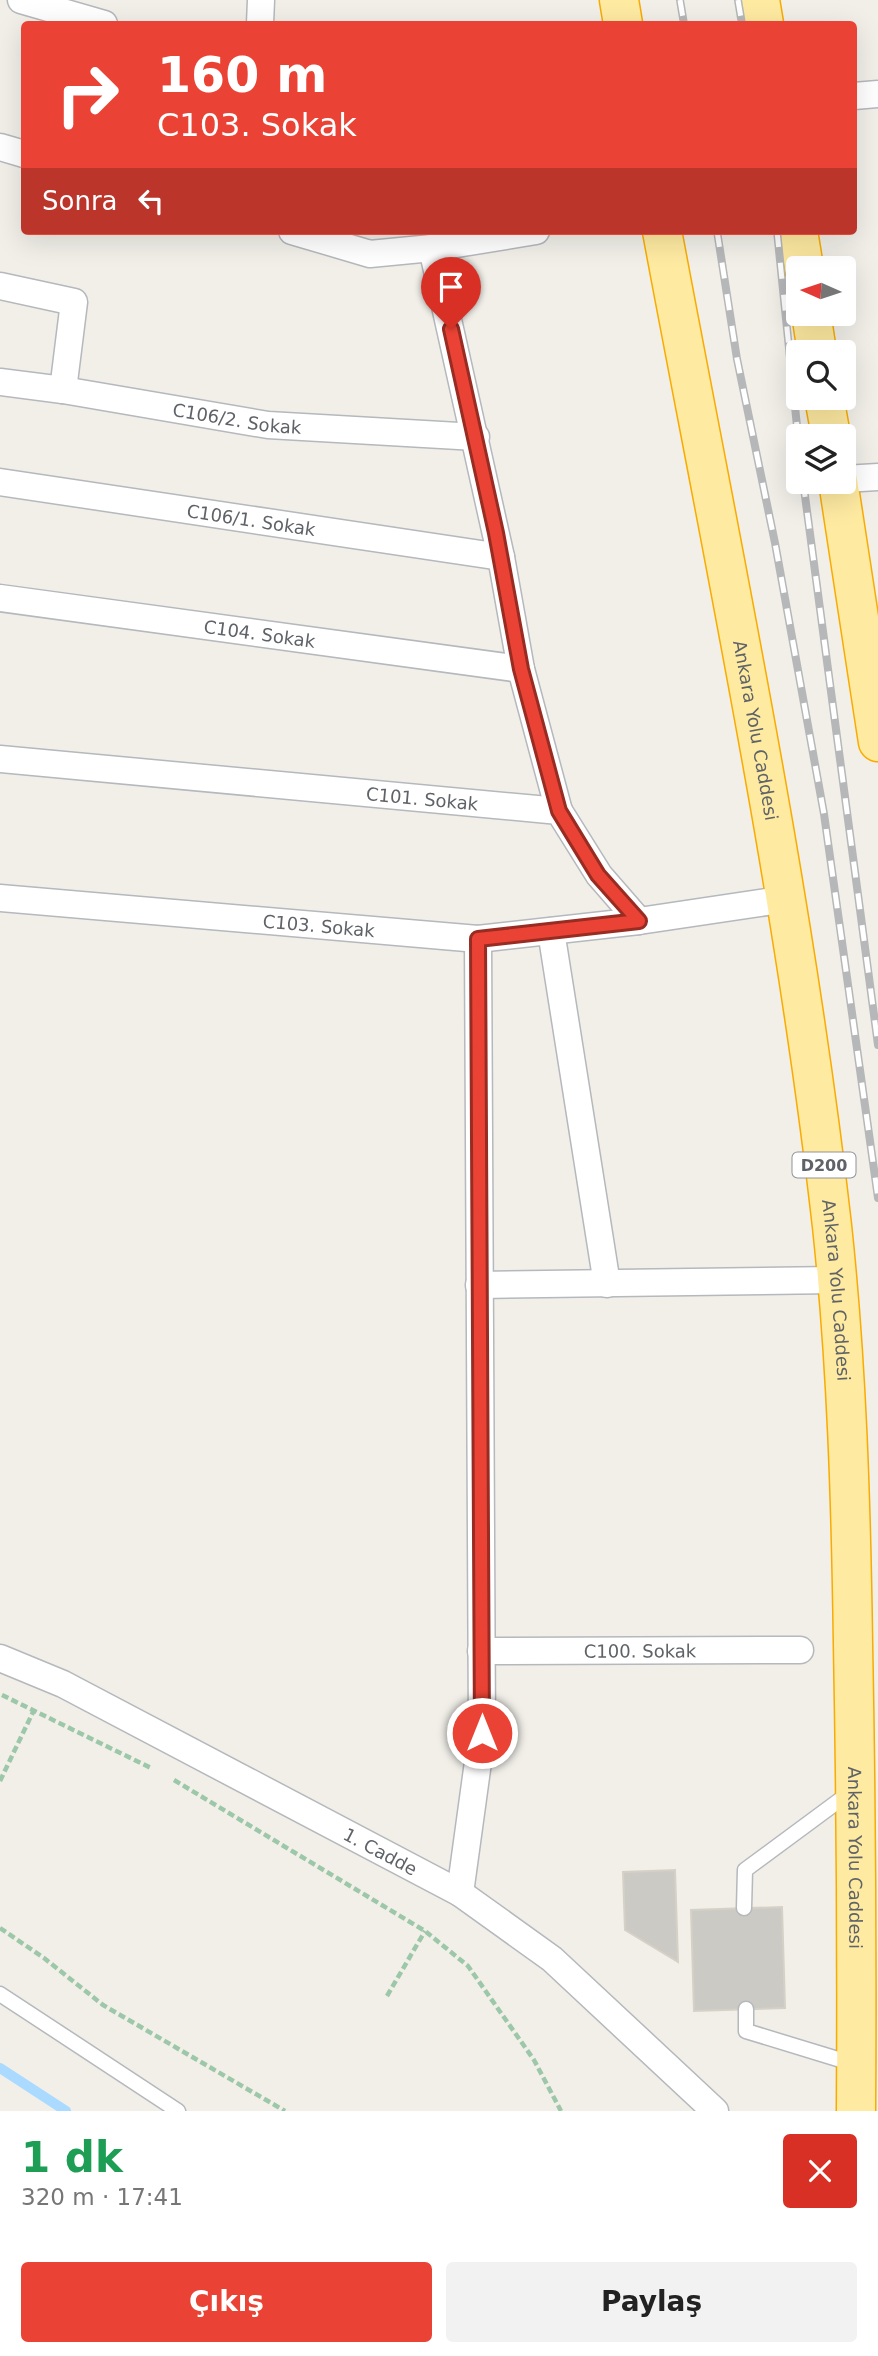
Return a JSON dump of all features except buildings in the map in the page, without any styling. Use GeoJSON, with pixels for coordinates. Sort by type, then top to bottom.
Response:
{"type":"FeatureCollection","features":[{"type":"Feature","properties":{"kind":"highway"},"geometry":{"type":"LineString","coordinates":[[619,0],[622,21]]}},
{"type":"Feature","properties":{"kind":"highway"},"geometry":{"type":"LineString","coordinates":[[760,0],[764,21]]}},
{"type":"Feature","properties":{"kind":"highway","name":"Ankara Yolu Caddesi"},"geometry":{"type":"LineString","coordinates":[[663,235],[787,899],[832,1230],[850,1456],[856,1788],[856,2111]]}},
{"type":"Feature","properties":{"kind":"highway"},"geometry":{"type":"LineString","coordinates":[[799,235],[802,256]]}},
{"type":"Feature","properties":{"kind":"highway"},"geometry":{"type":"LineString","coordinates":[[840,494],[872,660],[878,742]]}},
{"type":"Feature","properties":{"kind":"street"},"geometry":{"type":"LineString","coordinates":[[21,0],[94,21]]}},
{"type":"Feature","properties":{"kind":"street"},"geometry":{"type":"LineString","coordinates":[[260,21],[261,0]]}},
{"type":"Feature","properties":{"kind":"street"},"geometry":{"type":"LineString","coordinates":[[857,96],[878,94]]}},
{"type":"Feature","properties":{"kind":"street"},"geometry":{"type":"LineString","coordinates":[[0,147],[21,153]]}},
{"type":"Feature","properties":{"kind":"street"},"geometry":{"type":"LineString","coordinates":[[306,235],[370,254],[432,248],[512,235]]}},
{"type":"Feature","properties":{"kind":"street"},"geometry":{"type":"LineString","coordinates":[[432,248],[476,437],[521,669],[559,811],[598,875],[639,921],[787,899]]}},
{"type":"Feature","properties":{"kind":"street"},"geometry":{"type":"LineString","coordinates":[[0,286],[74,302],[63,390]]}},
{"type":"Feature","properties":{"kind":"street","name":"C106/2. Sokak"},"geometry":{"type":"LineString","coordinates":[[0,382],[268,425],[476,437]]}},
{"type":"Feature","properties":{"kind":"street"},"geometry":{"type":"LineString","coordinates":[[856,479],[878,477]]}},
{"type":"Feature","properties":{"kind":"street","name":"C106/1. Sokak"},"geometry":{"type":"LineString","coordinates":[[0,482],[501,557]]}},
{"type":"Feature","properties":{"kind":"street","name":"C104. Sokak"},"geometry":{"type":"LineString","coordinates":[[0,598],[521,669]]}},
{"type":"Feature","properties":{"kind":"street","name":"C101. Sokak"},"geometry":{"type":"LineString","coordinates":[[0,760],[559,811]]}},
{"type":"Feature","properties":{"kind":"street","name":"C103. Sokak"},"geometry":{"type":"LineString","coordinates":[[0,898],[478,939],[639,921]]}},
{"type":"Feature","properties":{"kind":"street"},"geometry":{"type":"LineString","coordinates":[[551,931],[607,1284]]}},
{"type":"Feature","properties":{"kind":"street"},"geometry":{"type":"LineString","coordinates":[[460,1893],[482,1733],[478,939]]}},
{"type":"Feature","properties":{"kind":"street"},"geometry":{"type":"LineString","coordinates":[[479,1285],[836,1280]]}},
{"type":"Feature","properties":{"kind":"street","name":"C100. Sokak"},"geometry":{"type":"LineString","coordinates":[[481,1651],[800,1650]]}},
{"type":"Feature","properties":{"kind":"street","name":"1. Cadde"},"geometry":{"type":"LineString","coordinates":[[0,1658],[63,1684],[460,1893],[552,1959],[715,2111]]}},
{"type":"Feature","properties":{"kind":"lane"},"geometry":{"type":"LineString","coordinates":[[744,1908],[745,1870],[856,1788]]}},
{"type":"Feature","properties":{"kind":"lane"},"geometry":{"type":"LineString","coordinates":[[0,1994],[178,2111]]}},
{"type":"Feature","properties":{"kind":"lane"},"geometry":{"type":"LineString","coordinates":[[746,2009],[746,2031],[856,2065]]}},
{"type":"Feature","properties":{"kind":"path"},"geometry":{"type":"LineString","coordinates":[[0,1694],[157,1771]]}},
{"type":"Feature","properties":{"kind":"path"},"geometry":{"type":"LineString","coordinates":[[0,1781],[34,1710]]}},
{"type":"Feature","properties":{"kind":"path"},"geometry":{"type":"LineString","coordinates":[[170,1777],[425,1931],[468,1966],[534,2060],[561,2111]]}},
{"type":"Feature","properties":{"kind":"path"},"geometry":{"type":"LineString","coordinates":[[0,1928],[44,1958],[103,2005],[285,2111]]}},
{"type":"Feature","properties":{"kind":"path"},"geometry":{"type":"LineString","coordinates":[[387,1996],[425,1931]]}},
{"type":"Feature","properties":{"kind":"waterway"},"geometry":{"type":"LineString","coordinates":[[0,2068],[66,2111]]}},
{"type":"Feature","properties":{"kind":"railway"},"geometry":{"type":"LineString","coordinates":[[680,0],[684,21]]}},
{"type":"Feature","properties":{"kind":"railway"},"geometry":{"type":"LineString","coordinates":[[738,0],[742,21]]}},
{"type":"Feature","properties":{"kind":"railway"},"geometry":{"type":"LineString","coordinates":[[718,235],[737,359],[775,543],[824,814],[878,1198]]}},
{"type":"Feature","properties":{"kind":"railway"},"geometry":{"type":"LineString","coordinates":[[777,235],[797,424]]}},
{"type":"Feature","properties":{"kind":"railway"},"geometry":{"type":"LineString","coordinates":[[805,494],[878,1045]]}},
{"type":"Feature","properties":{"kind":"route"},"geometry":{"type":"LineString","coordinates":[[451,329],[496,533],[521,669],[559,811],[598,875],[639,921],[478,939],[482,1733]]}}]}
